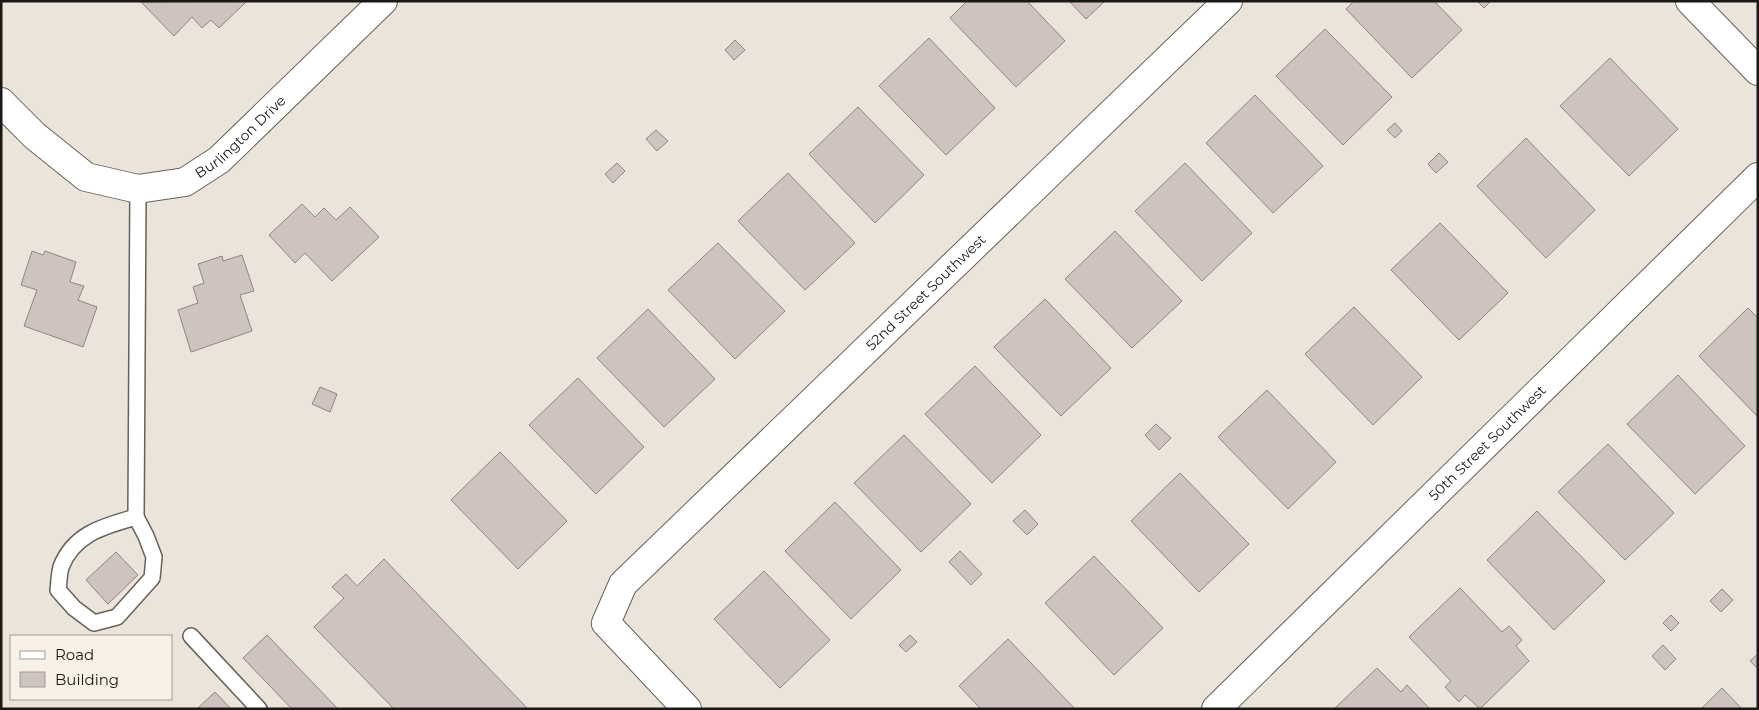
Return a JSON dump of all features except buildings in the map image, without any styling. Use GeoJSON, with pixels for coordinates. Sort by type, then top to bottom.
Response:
{"type":"FeatureCollection","features":[{"type":"Feature","properties":{"kind":"street","name":"Burlington Drive"},"geometry":{"type":"LineString","coordinates":[[1,102],[35,136],[86,177],[138,189],[185,182],[219,160],[383,1]]}},
{"type":"Feature","properties":{"kind":"street","name":"52nd Street Southwest"},"geometry":{"type":"LineString","coordinates":[[677,705],[606,623],[623,584],[1228,1]]}},
{"type":"Feature","properties":{"kind":"street"},"geometry":{"type":"LineString","coordinates":[[1690,1],[1758,71]]}},
{"type":"Feature","properties":{"kind":"street","name":"50th Street Southwest"},"geometry":{"type":"LineString","coordinates":[[1216,709],[1758,178]]}},
{"type":"Feature","properties":{"kind":"lane"},"geometry":{"type":"LineString","coordinates":[[136,517],[99,528],[76,544],[61,567],[58,590],[74,608],[94,623],[117,617],[152,578],[154,557],[136,517],[138,189]]}},
{"type":"Feature","properties":{"kind":"lane"},"geometry":{"type":"LineString","coordinates":[[191,636],[259,709]]}}]}
